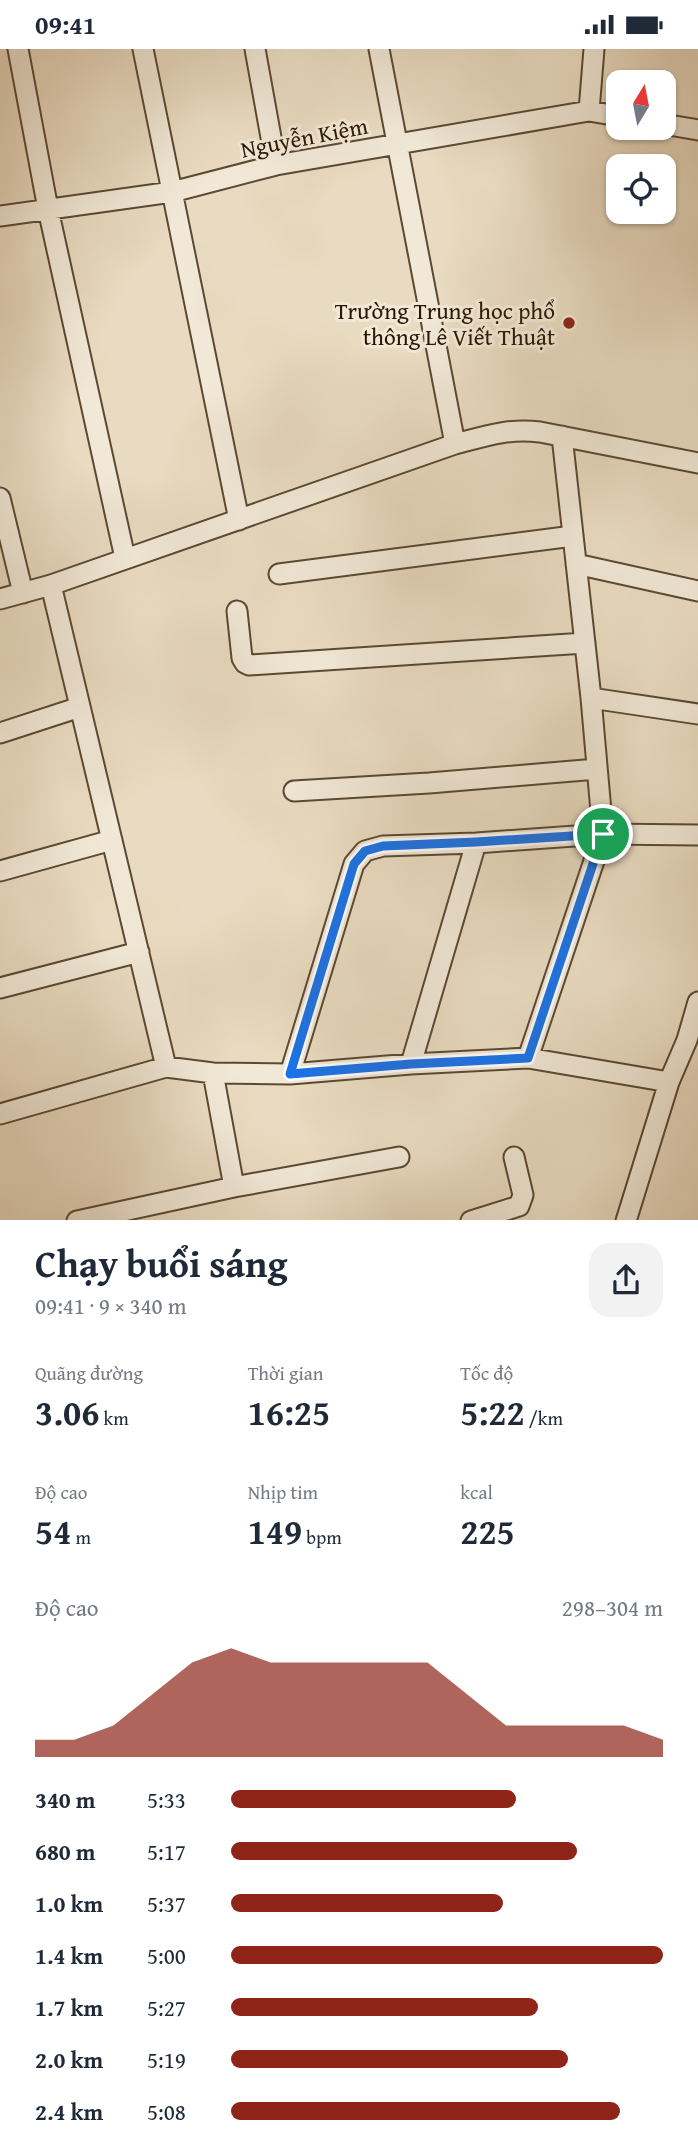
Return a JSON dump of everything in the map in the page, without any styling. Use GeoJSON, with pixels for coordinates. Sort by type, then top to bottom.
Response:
{"type":"FeatureCollection","features":[{"type":"Feature","properties":{"kind":"street"},"geometry":{"type":"LineString","coordinates":[[18,49],[48,209],[125,558]]}},
{"type":"Feature","properties":{"kind":"street"},"geometry":{"type":"LineString","coordinates":[[143,49],[239,520]]}},
{"type":"Feature","properties":{"kind":"street"},"geometry":{"type":"LineString","coordinates":[[254,49],[276,165]]}},
{"type":"Feature","properties":{"kind":"street"},"geometry":{"type":"LineString","coordinates":[[389,49],[379,49],[455,444]]}},
{"type":"Feature","properties":{"kind":"street"},"geometry":{"type":"LineString","coordinates":[[589,111],[594,49]]}},
{"type":"Feature","properties":{"kind":"street","name":"Nguyễn Kiệm"},"geometry":{"type":"LineString","coordinates":[[0,216],[172,192],[276,165],[589,111],[606,114]]}},
{"type":"Feature","properties":{"kind":"street"},"geometry":{"type":"LineString","coordinates":[[676,126],[698,130]]}},
{"type":"Feature","properties":{"kind":"street"},"geometry":{"type":"LineString","coordinates":[[0,599],[51,585],[455,444],[513,430],[562,436],[698,463]]}},
{"type":"Feature","properties":{"kind":"street"},"geometry":{"type":"LineString","coordinates":[[528,1058],[603,834],[562,436]]}},
{"type":"Feature","properties":{"kind":"street"},"geometry":{"type":"LineString","coordinates":[[0,498],[23,593]]}},
{"type":"Feature","properties":{"kind":"street"},"geometry":{"type":"LineString","coordinates":[[279,574],[573,536]]}},
{"type":"Feature","properties":{"kind":"street"},"geometry":{"type":"LineString","coordinates":[[576,564],[698,591]]}},
{"type":"Feature","properties":{"kind":"street"},"geometry":{"type":"LineString","coordinates":[[51,585],[166,1067]]}},
{"type":"Feature","properties":{"kind":"street"},"geometry":{"type":"LineString","coordinates":[[237,611],[242,658],[250,665],[585,643]]}},
{"type":"Feature","properties":{"kind":"street"},"geometry":{"type":"LineString","coordinates":[[591,698],[698,715]]}},
{"type":"Feature","properties":{"kind":"street"},"geometry":{"type":"LineString","coordinates":[[0,733],[80,707]]}},
{"type":"Feature","properties":{"kind":"street"},"geometry":{"type":"LineString","coordinates":[[294,791],[597,769]]}},
{"type":"Feature","properties":{"kind":"street"},"geometry":{"type":"LineString","coordinates":[[290,1074],[354,864],[359,856],[373,847],[603,834],[698,835]]}},
{"type":"Feature","properties":{"kind":"street"},"geometry":{"type":"LineString","coordinates":[[0,871],[112,840]]}},
{"type":"Feature","properties":{"kind":"street"},"geometry":{"type":"LineString","coordinates":[[411,1064],[476,842]]}},
{"type":"Feature","properties":{"kind":"street"},"geometry":{"type":"LineString","coordinates":[[0,988],[139,952]]}},
{"type":"Feature","properties":{"kind":"street"},"geometry":{"type":"LineString","coordinates":[[626,1220],[669,1082],[692,1041],[698,1002]]}},
{"type":"Feature","properties":{"kind":"street"},"geometry":{"type":"LineString","coordinates":[[0,1114],[166,1067],[213,1073],[290,1074],[528,1058],[669,1082]]}},
{"type":"Feature","properties":{"kind":"street"},"geometry":{"type":"LineString","coordinates":[[213,1073],[234,1187]]}},
{"type":"Feature","properties":{"kind":"street"},"geometry":{"type":"LineString","coordinates":[[77,1220],[234,1187],[399,1157]]}},
{"type":"Feature","properties":{"kind":"street"},"geometry":{"type":"LineString","coordinates":[[471,1220],[519,1206],[523,1195],[514,1157]]}},
{"type":"Feature","properties":{"kind":"place","name":"Trường Trung học phổ thông Lê Viết Thuật"},"geometry":{"type":"Point","coordinates":[569,323]}},
{"type":"Feature","properties":{"kind":"route"},"geometry":{"type":"LineString","coordinates":[[603,834],[528,1058],[290,1074],[354,864],[365,851],[383,846],[603,834]]}}]}
